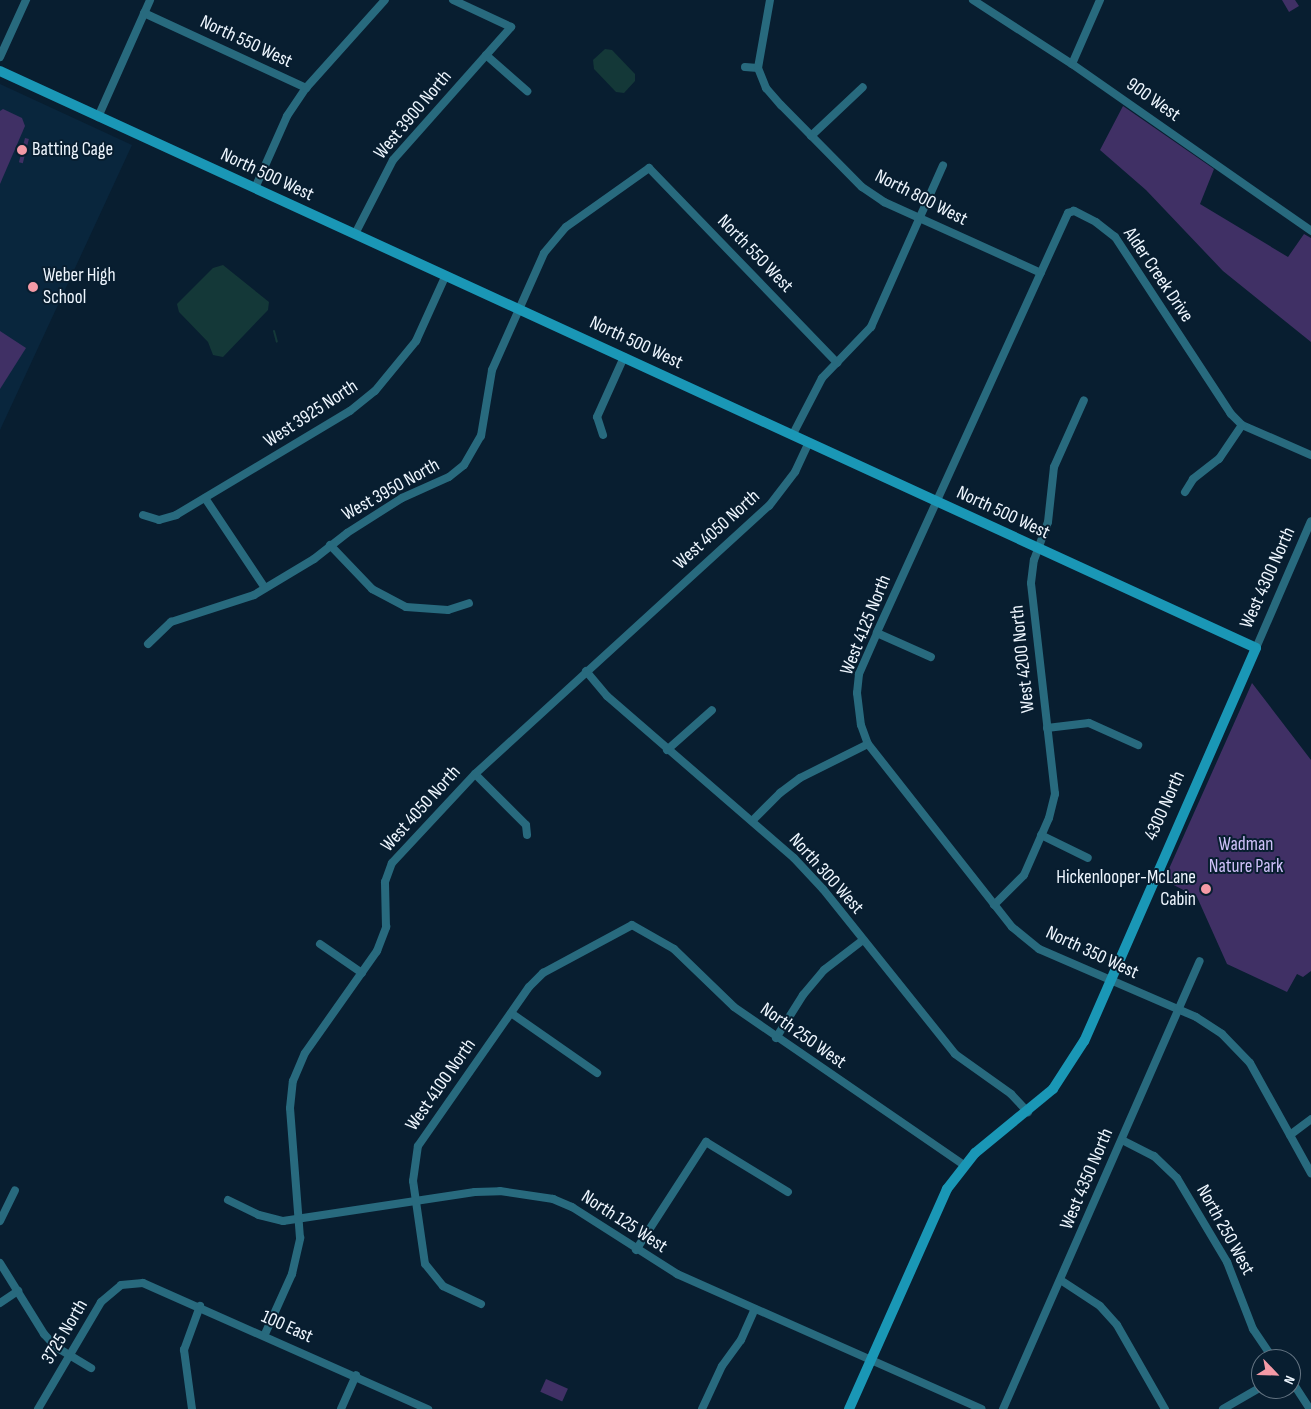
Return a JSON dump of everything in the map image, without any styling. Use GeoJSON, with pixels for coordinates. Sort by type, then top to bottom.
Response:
{"type":"FeatureCollection","features":[{"type":"Feature","properties":{"kind":"street"},"geometry":{"type":"LineString","coordinates":[[0,57],[26,0]]}},
{"type":"Feature","properties":{"kind":"street"},"geometry":{"type":"LineString","coordinates":[[98,117],[150,0]]}},
{"type":"Feature","properties":{"kind":"street"},"geometry":{"type":"LineString","coordinates":[[256,188],[287,116],[306,88],[385,0]]}},
{"type":"Feature","properties":{"kind":"street","name":"West 3900 North"},"geometry":{"type":"LineString","coordinates":[[355,234],[393,160],[511,27],[452,0]]}},
{"type":"Feature","properties":{"kind":"street"},"geometry":{"type":"LineString","coordinates":[[745,67],[758,68],[770,0]]}},
{"type":"Feature","properties":{"kind":"street","name":"900 West"},"geometry":{"type":"LineString","coordinates":[[972,0],[1072,64],[1311,231]]}},
{"type":"Feature","properties":{"kind":"street"},"geometry":{"type":"LineString","coordinates":[[1072,64],[1100,0]]}},
{"type":"Feature","properties":{"kind":"street","name":"North 550 West"},"geometry":{"type":"LineString","coordinates":[[144,13],[306,88]]}},
{"type":"Feature","properties":{"kind":"street"},"geometry":{"type":"LineString","coordinates":[[486,55],[527,91]]}},
{"type":"Feature","properties":{"kind":"street","name":"North 800 West"},"geometry":{"type":"LineString","coordinates":[[758,68],[766,88],[862,187],[884,202],[1041,273]]}},
{"type":"Feature","properties":{"kind":"street","name":"North 500 West"},"geometry":{"type":"LineString","coordinates":[[0,71],[794,434],[937,502],[1256,648]]}},
{"type":"Feature","properties":{"kind":"street"},"geometry":{"type":"LineString","coordinates":[[812,136],[863,87]]}},
{"type":"Feature","properties":{"kind":"street"},"geometry":{"type":"LineString","coordinates":[[794,434],[817,386],[871,327],[943,165]]}},
{"type":"Feature","properties":{"kind":"street","name":"North 550 West"},"geometry":{"type":"LineString","coordinates":[[649,168],[837,363]]}},
{"type":"Feature","properties":{"kind":"street","name":"West 3950 North"},"geometry":{"type":"LineString","coordinates":[[148,644],[171,622],[234,603],[265,588],[314,559],[330,545],[402,498],[449,477],[464,465],[481,436],[492,370],[544,253],[556,236],[649,168]]}},
{"type":"Feature","properties":{"kind":"street","name":"Alder Creek Drive"},"geometry":{"type":"LineString","coordinates":[[937,502],[1068,213],[1074,211],[1106,229],[1124,249],[1224,406],[1242,425],[1311,455]]}},
{"type":"Feature","properties":{"kind":"street","name":"West 3925 North"},"geometry":{"type":"LineString","coordinates":[[143,515],[159,520],[176,516],[350,411],[375,391],[416,341],[446,275]]}},
{"type":"Feature","properties":{"kind":"street"},"geometry":{"type":"LineString","coordinates":[[603,436],[597,418],[624,357]]}},
{"type":"Feature","properties":{"kind":"street","name":"West 4200 North"},"geometry":{"type":"LineString","coordinates":[[994,906],[1024,875],[1041,835],[1054,794],[1030,583],[1038,548],[1048,522],[1054,467],[1084,400]]}},
{"type":"Feature","properties":{"kind":"street"},"geometry":{"type":"LineString","coordinates":[[1185,492],[1193,479],[1219,459],[1242,425]]}},
{"type":"Feature","properties":{"kind":"street","name":"West 4050 North"},"geometry":{"type":"LineString","coordinates":[[265,1334],[292,1274],[300,1238],[290,1108],[293,1081],[305,1053],[378,951],[386,927],[385,882],[392,864],[475,774],[769,506],[795,472],[809,442]]}},
{"type":"Feature","properties":{"kind":"street"},"geometry":{"type":"LineString","coordinates":[[206,498],[265,588]]}},
{"type":"Feature","properties":{"kind":"street","name":"West 4125 North"},"geometry":{"type":"LineString","coordinates":[[868,744],[861,725],[857,693],[859,674],[937,502]]}},
{"type":"Feature","properties":{"kind":"street","name":"West 4300 North"},"geometry":{"type":"LineString","coordinates":[[1256,648],[1311,521]]}},
{"type":"Feature","properties":{"kind":"street"},"geometry":{"type":"LineString","coordinates":[[330,545],[372,589],[406,607],[448,610],[469,603]]}},
{"type":"Feature","properties":{"kind":"street"},"geometry":{"type":"LineString","coordinates":[[876,633],[931,657]]}},
{"type":"Feature","properties":{"kind":"street","name":"4300 North"},"geometry":{"type":"LineString","coordinates":[[848,1409],[936,1210],[964,1165],[989,1141],[1028,1112],[1053,1089],[1070,1067],[1112,980],[1147,893],[1256,648]]}},
{"type":"Feature","properties":{"kind":"street","name":"North 300 West"},"geometry":{"type":"LineString","coordinates":[[586,671],[607,696],[667,750],[752,821],[823,889],[955,1054],[1011,1094],[1028,1112]]}},
{"type":"Feature","properties":{"kind":"street"},"geometry":{"type":"LineString","coordinates":[[667,750],[712,710]]}},
{"type":"Feature","properties":{"kind":"street"},"geometry":{"type":"LineString","coordinates":[[1047,728],[1089,723],[1138,745]]}},
{"type":"Feature","properties":{"kind":"street"},"geometry":{"type":"LineString","coordinates":[[752,821],[780,793],[800,778],[868,744]]}},
{"type":"Feature","properties":{"kind":"street","name":"North 350 West"},"geometry":{"type":"LineString","coordinates":[[868,744],[1012,927],[1039,949],[1178,1010],[1222,1034],[1250,1063],[1311,1172]]}},
{"type":"Feature","properties":{"kind":"street"},"geometry":{"type":"LineString","coordinates":[[475,774],[526,825],[527,835]]}},
{"type":"Feature","properties":{"kind":"street"},"geometry":{"type":"LineString","coordinates":[[1041,835],[1088,858]]}},
{"type":"Feature","properties":{"kind":"street","name":"West 4100 North"},"geometry":{"type":"LineString","coordinates":[[481,1304],[443,1286],[433,1277],[425,1264],[416,1201],[414,1163],[424,1133],[511,1013],[543,973],[632,924]]}},
{"type":"Feature","properties":{"kind":"street","name":"North 250 West"},"geometry":{"type":"LineString","coordinates":[[632,924],[674,949],[734,1007],[776,1038],[964,1165]]}},
{"type":"Feature","properties":{"kind":"street"},"geometry":{"type":"LineString","coordinates":[[776,1038],[803,995],[824,970],[863,940]]}},
{"type":"Feature","properties":{"kind":"street"},"geometry":{"type":"LineString","coordinates":[[320,944],[362,973]]}},
{"type":"Feature","properties":{"kind":"street","name":"West 4350 North"},"geometry":{"type":"LineString","coordinates":[[1003,1409],[1062,1281],[1200,961]]}},
{"type":"Feature","properties":{"kind":"street"},"geometry":{"type":"LineString","coordinates":[[511,1013],[598,1073]]}},
{"type":"Feature","properties":{"kind":"street"},"geometry":{"type":"LineString","coordinates":[[1290,1135],[1311,1119]]}},
{"type":"Feature","properties":{"kind":"street","name":"North 250 West"},"geometry":{"type":"LineString","coordinates":[[1122,1140],[1154,1156],[1177,1178],[1227,1262],[1253,1329],[1266,1349]]}},
{"type":"Feature","properties":{"kind":"street"},"geometry":{"type":"LineString","coordinates":[[636,1250],[706,1142],[788,1192]]}},
{"type":"Feature","properties":{"kind":"street"},"geometry":{"type":"LineString","coordinates":[[0,1221],[15,1190]]}},
{"type":"Feature","properties":{"kind":"street","name":"North 125 West"},"geometry":{"type":"LineString","coordinates":[[228,1200],[271,1219],[298,1218],[500,1191],[553,1199],[572,1207],[636,1250],[677,1274],[981,1409]]}},
{"type":"Feature","properties":{"kind":"street"},"geometry":{"type":"LineString","coordinates":[[0,1263],[44,1334],[56,1347],[91,1368]]}},
{"type":"Feature","properties":{"kind":"street"},"geometry":{"type":"LineString","coordinates":[[1062,1281],[1100,1306],[1117,1325],[1165,1409]]}},
{"type":"Feature","properties":{"kind":"street","name":"100 East"},"geometry":{"type":"LineString","coordinates":[[130,1283],[156,1285],[428,1409]]}},
{"type":"Feature","properties":{"kind":"street","name":"3725 North"},"geometry":{"type":"LineString","coordinates":[[38,1409],[101,1302],[111,1292],[130,1283]]}},
{"type":"Feature","properties":{"kind":"street"},"geometry":{"type":"LineString","coordinates":[[0,1303],[18,1291]]}},
{"type":"Feature","properties":{"kind":"street"},"geometry":{"type":"LineString","coordinates":[[192,1409],[184,1350],[200,1306]]}},
{"type":"Feature","properties":{"kind":"street"},"geometry":{"type":"LineString","coordinates":[[702,1409],[722,1366],[741,1340],[755,1309]]}},
{"type":"Feature","properties":{"kind":"street"},"geometry":{"type":"LineString","coordinates":[[341,1409],[356,1375]]}},
{"type":"Feature","properties":{"kind":"street"},"geometry":{"type":"LineString","coordinates":[[1223,1409],[1251,1393]]}},
{"type":"Feature","properties":{"kind":"street"},"geometry":{"type":"LineString","coordinates":[[1301,1395],[1310,1409]]}},
{"type":"Feature","properties":{"kind":"shaded area"},"geometry":{"type":"Polygon","coordinates":[[[605,49],[612,50],[635,74],[635,81],[624,93],[616,92],[594,69],[593,60],[605,49]]]}},
{"type":"Feature","properties":{"kind":"shaded area","name":"Weber High School"},"geometry":{"type":"Polygon","coordinates":[[[0,84],[132,145],[0,430],[0,84]]]}},
{"type":"Feature","properties":{"kind":"shaded area"},"geometry":{"type":"Polygon","coordinates":[[[223,265],[269,302],[268,310],[223,357],[213,355],[208,342],[179,312],[177,304],[213,268],[223,265]]]}},
{"type":"Feature","properties":{"kind":"green space"},"geometry":{"type":"Polygon","coordinates":[[[1282,0],[1295,0],[1299,6],[1289,12],[1282,0]]]}},
{"type":"Feature","properties":{"kind":"green space"},"geometry":{"type":"Polygon","coordinates":[[[1123,106],[1214,169],[1200,204],[1288,257],[1304,234],[1311,238],[1311,342],[1223,271],[1146,190],[1100,150],[1123,106]]]}},
{"type":"Feature","properties":{"kind":"green space"},"geometry":{"type":"Polygon","coordinates":[[[3,109],[22,118],[25,126],[0,184],[0,111],[3,109]]]}},
{"type":"Feature","properties":{"kind":"green space"},"geometry":{"type":"Polygon","coordinates":[[[25,138],[29,139],[23,163],[19,162],[25,138]]]}},
{"type":"Feature","properties":{"kind":"green space"},"geometry":{"type":"Polygon","coordinates":[[[0,331],[26,348],[0,389],[0,331]]]}},
{"type":"Feature","properties":{"kind":"green space","name":"Wadman Nature Park"},"geometry":{"type":"Polygon","coordinates":[[[1252,683],[1311,760],[1311,971],[1303,977],[1297,974],[1287,992],[1227,964],[1197,897],[1164,880],[1252,683]]]}},
{"type":"Feature","properties":{"kind":"green space"},"geometry":{"type":"Polygon","coordinates":[[[546,1379],[568,1389],[562,1402],[540,1392],[546,1379]]]}},
{"type":"Feature","properties":{"kind":"waterway"},"geometry":{"type":"LineString","coordinates":[[274,331],[277,342]]}},
{"type":"Feature","properties":{"kind":"place","name":"Batting Cage"},"geometry":{"type":"Point","coordinates":[22,150]}},
{"type":"Feature","properties":{"kind":"place","name":"Weber High School"},"geometry":{"type":"Point","coordinates":[33,287]}},
{"type":"Feature","properties":{"kind":"place","name":"Hickenlooper-McLane Cabin"},"geometry":{"type":"Point","coordinates":[1206,889]}}]}
